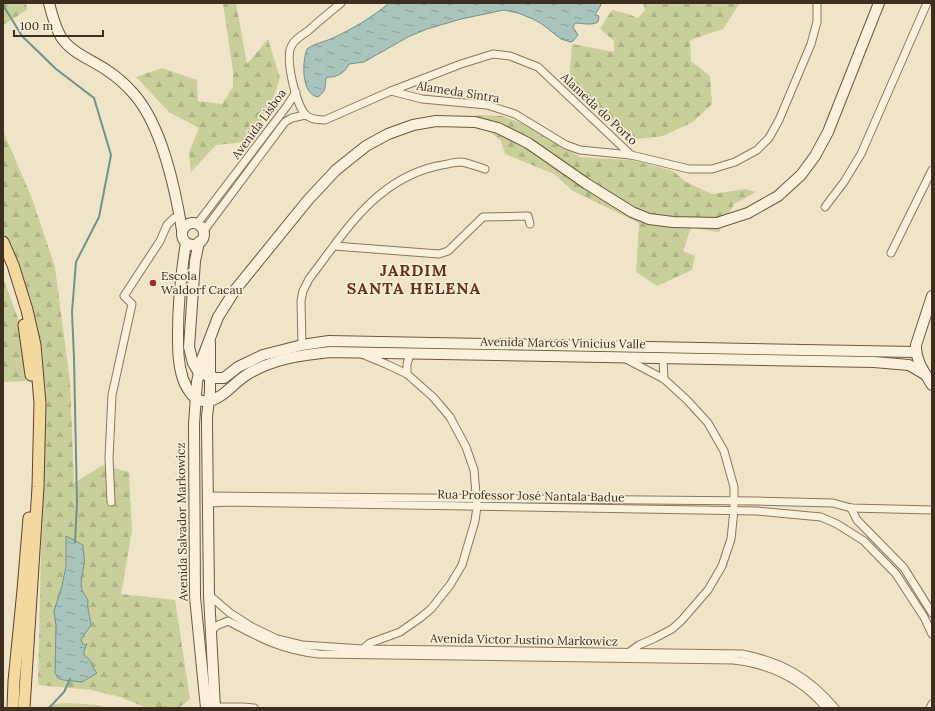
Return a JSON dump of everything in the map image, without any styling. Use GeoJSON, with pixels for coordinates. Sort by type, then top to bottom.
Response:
{"type":"FeatureCollection","features":[{"type":"Feature","properties":{"kind":"main road"},"geometry":{"type":"LineString","coordinates":[[3,242],[13,265],[25,302],[35,345],[40,403],[38,487],[24,708]]}},
{"type":"Feature","properties":{"kind":"main road"},"geometry":{"type":"LineString","coordinates":[[3,259],[23,319],[35,402],[33,457],[13,708]]}},
{"type":"Feature","properties":{"kind":"street"},"geometry":{"type":"LineString","coordinates":[[49,3],[53,18],[62,38],[70,47],[108,71],[125,85],[141,103],[153,125],[188,218],[202,229],[202,240],[199,242],[195,261],[189,347],[193,363],[199,373],[210,377]]}},
{"type":"Feature","properties":{"kind":"street"},"geometry":{"type":"LineString","coordinates":[[305,115],[300,106],[289,68],[288,57],[291,46],[298,38],[341,3]]}},
{"type":"Feature","properties":{"kind":"street","name":"Alameda do Porto"},"geometry":{"type":"LineString","coordinates":[[305,115],[317,120],[325,120],[391,91],[467,62],[493,54],[510,56],[538,67],[631,155],[689,169],[712,169],[735,162],[757,150],[769,138],[779,120],[812,44],[817,22],[817,3]]}},
{"type":"Feature","properties":{"kind":"street","name":"Avenida Salvador Markowicz"},"geometry":{"type":"LineString","coordinates":[[210,707],[195,597],[194,424],[195,398],[202,359],[218,317],[235,290],[308,200],[336,170],[366,146],[388,134],[413,125],[436,120],[475,122],[498,128],[528,143],[587,184],[632,212],[649,219],[673,222],[717,223],[748,213],[778,196],[801,175],[815,156],[828,132],[879,3]]}},
{"type":"Feature","properties":{"kind":"street"},"geometry":{"type":"LineString","coordinates":[[825,208],[844,182],[861,154],[927,3]]}},
{"type":"Feature","properties":{"kind":"street","name":"Alameda Sintra"},"geometry":{"type":"LineString","coordinates":[[391,91],[422,99],[487,105],[515,114],[566,145],[580,150],[631,155]]}},
{"type":"Feature","properties":{"kind":"street","name":"Avenida Lisboa"},"geometry":{"type":"LineString","coordinates":[[111,502],[109,458],[112,395],[132,304],[124,296],[160,241],[167,225],[174,218],[188,218],[240,169],[288,106],[296,92]]}},
{"type":"Feature","properties":{"kind":"street","name":"Avenida Lisboa"},"geometry":{"type":"LineString","coordinates":[[203,232],[247,176],[285,122],[292,118],[305,115]]}},
{"type":"Feature","properties":{"kind":"street"},"geometry":{"type":"LineString","coordinates":[[302,345],[303,291],[309,279],[366,206],[386,189],[406,176],[422,170],[462,162],[485,169]]}},
{"type":"Feature","properties":{"kind":"street","name":"Avenida Lisboa"},"geometry":{"type":"LineString","coordinates":[[240,169],[245,172],[247,176]]}},
{"type":"Feature","properties":{"kind":"street"},"geometry":{"type":"LineString","coordinates":[[891,253],[932,170]]}},
{"type":"Feature","properties":{"kind":"street"},"geometry":{"type":"LineString","coordinates":[[334,246],[439,254],[448,251],[483,217],[528,216],[530,224]]}},
{"type":"Feature","properties":{"kind":"street"},"geometry":{"type":"LineString","coordinates":[[188,218],[182,230],[182,237],[186,242],[193,245],[199,242]]}},
{"type":"Feature","properties":{"kind":"street"},"geometry":{"type":"LineString","coordinates":[[186,242],[178,308],[178,358],[187,389],[195,398],[202,402],[209,401]]}},
{"type":"Feature","properties":{"kind":"street"},"geometry":{"type":"LineString","coordinates":[[932,296],[915,352],[932,385]]}},
{"type":"Feature","properties":{"kind":"street","name":"Avenida Salvador Markowicz"},"geometry":{"type":"LineString","coordinates":[[210,337],[210,392],[207,426],[209,595],[211,632],[210,707]]}},
{"type":"Feature","properties":{"kind":"street"},"geometry":{"type":"LineString","coordinates":[[329,342],[330,352]]}},
{"type":"Feature","properties":{"kind":"street","name":"Avenida Marcos Vinicius Valle"},"geometry":{"type":"LineString","coordinates":[[210,377],[224,378],[238,367],[263,355],[302,345],[329,342],[915,352]]}},
{"type":"Feature","properties":{"kind":"street","name":"Avenida Marcos Vinicius Valle"},"geometry":{"type":"LineString","coordinates":[[209,401],[218,397],[248,374],[268,364],[297,356],[330,352],[360,354],[874,362],[909,365],[926,375]]}},
{"type":"Feature","properties":{"kind":"street"},"geometry":{"type":"LineString","coordinates":[[360,354],[407,374],[433,397],[450,417],[468,453],[474,470],[477,502],[475,521],[462,565],[431,609],[400,632],[370,643],[362,652]]}},
{"type":"Feature","properties":{"kind":"street"},"geometry":{"type":"LineString","coordinates":[[407,374],[407,364],[410,354]]}},
{"type":"Feature","properties":{"kind":"street"},"geometry":{"type":"LineString","coordinates":[[623,357],[664,379],[687,400],[708,423],[724,451],[734,487],[734,510],[731,538],[722,566],[708,590],[681,622],[672,630],[639,645],[628,656]]}},
{"type":"Feature","properties":{"kind":"street"},"geometry":{"type":"LineString","coordinates":[[663,358],[664,379]]}},
{"type":"Feature","properties":{"kind":"street"},"geometry":{"type":"LineString","coordinates":[[207,426],[210,414],[218,397]]}},
{"type":"Feature","properties":{"kind":"street"},"geometry":{"type":"LineString","coordinates":[[194,466],[202,462],[207,467]]}},
{"type":"Feature","properties":{"kind":"street","name":"Rua Professor José Nantala Badue"},"geometry":{"type":"LineString","coordinates":[[209,499],[231,502],[734,501],[833,503],[851,508],[932,510]]}},
{"type":"Feature","properties":{"kind":"street","name":"Rua Professor José Nantala Badue"},"geometry":{"type":"LineString","coordinates":[[477,502],[757,510],[821,518],[837,524],[864,541],[896,574],[924,617],[932,634]]}},
{"type":"Feature","properties":{"kind":"street"},"geometry":{"type":"LineString","coordinates":[[821,503],[821,518]]}},
{"type":"Feature","properties":{"kind":"street"},"geometry":{"type":"LineString","coordinates":[[851,508],[857,520],[904,568],[932,613]]}},
{"type":"Feature","properties":{"kind":"street"},"geometry":{"type":"LineString","coordinates":[[849,532],[857,520]]}},
{"type":"Feature","properties":{"kind":"street","name":"Avenida Victor Justino Markowicz"},"geometry":{"type":"LineString","coordinates":[[209,595],[230,613],[252,627],[277,639],[302,645],[362,652]]}},
{"type":"Feature","properties":{"kind":"street"},"geometry":{"type":"LineString","coordinates":[[211,632],[216,626],[228,621],[230,613]]}},
{"type":"Feature","properties":{"kind":"street","name":"Avenida Victor Justino Markowicz"},"geometry":{"type":"LineString","coordinates":[[228,621],[276,645],[289,649],[319,654],[362,652],[628,656],[752,662],[796,680],[810,691],[826,708]]}},
{"type":"Feature","properties":{"kind":"street","name":"Avenida Victor Justino Markowicz"},"geometry":{"type":"LineString","coordinates":[[628,656],[732,653],[762,658],[783,666],[799,675],[820,692],[835,708]]}},
{"type":"Feature","properties":{"kind":"street"},"geometry":{"type":"LineString","coordinates":[[930,708],[932,704]]}},
{"type":"Feature","properties":{"kind":"street"},"geometry":{"type":"LineString","coordinates":[[210,707],[254,708]]}},
{"type":"Feature","properties":{"kind":"green space"},"geometry":{"type":"Polygon","coordinates":[[[3,3],[26,3],[27,10],[3,25],[3,3]]]}},
{"type":"Feature","properties":{"kind":"green space"},"geometry":{"type":"Polygon","coordinates":[[[223,3],[236,3],[247,64],[268,39],[280,78],[269,110],[246,142],[216,145],[191,172],[189,152],[199,128],[169,112],[136,77],[162,68],[197,80],[198,101],[222,104],[233,87],[233,71],[223,3]]]}},
{"type":"Feature","properties":{"kind":"green space"},"geometry":{"type":"Polygon","coordinates":[[[643,3],[740,3],[723,29],[690,40],[691,61],[710,76],[712,104],[693,122],[663,136],[637,139],[595,107],[569,80],[572,44],[614,52],[614,41],[600,29],[612,10],[638,18],[645,10],[643,3]]]}},
{"type":"Feature","properties":{"kind":"green space"},"geometry":{"type":"Polygon","coordinates":[[[481,115],[503,116],[531,127],[580,157],[631,160],[673,171],[686,182],[712,194],[746,189],[756,192],[734,204],[719,232],[691,228],[683,251],[695,256],[692,270],[657,286],[636,272],[639,223],[573,191],[554,174],[505,154],[501,141],[487,129],[453,120],[481,115]]]}},
{"type":"Feature","properties":{"kind":"green space"},"geometry":{"type":"Polygon","coordinates":[[[3,131],[31,196],[55,267],[70,382],[74,483],[103,465],[129,472],[132,531],[121,594],[175,600],[190,699],[179,708],[147,708],[120,697],[91,690],[38,685],[44,413],[7,244],[3,234],[3,131]]]}},
{"type":"Feature","properties":{"kind":"green space"},"geometry":{"type":"Polygon","coordinates":[[[3,278],[19,321],[26,381],[3,382],[3,278]]]}},
{"type":"Feature","properties":{"kind":"green space"},"geometry":{"type":"Polygon","coordinates":[[[65,703],[99,705],[106,708],[48,708],[49,705],[65,703]]]}},
{"type":"Feature","properties":{"kind":"water"},"geometry":{"type":"Polygon","coordinates":[[[389,3],[602,3],[595,15],[599,16],[598,22],[590,24],[575,23],[573,27],[578,35],[573,41],[570,42],[561,39],[533,19],[518,13],[504,10],[461,19],[427,29],[408,37],[364,62],[349,64],[340,74],[335,77],[326,78],[325,89],[321,95],[318,97],[312,95],[308,90],[304,77],[304,62],[307,49],[355,27],[389,3]]]}},
{"type":"Feature","properties":{"kind":"water"},"geometry":{"type":"Polygon","coordinates":[[[66,536],[83,545],[84,562],[81,586],[88,600],[91,625],[81,639],[82,643],[85,645],[87,644],[84,655],[97,673],[82,682],[63,680],[58,678],[55,673],[56,625],[54,611],[62,586],[66,566],[66,536]]]}},
{"type":"Feature","properties":{"kind":"waterway"},"geometry":{"type":"LineString","coordinates":[[3,5],[22,36],[56,69],[94,98],[111,155],[99,217],[76,262],[72,312],[77,503],[75,542]]}},
{"type":"Feature","properties":{"kind":"waterway"},"geometry":{"type":"LineString","coordinates":[[49,708],[64,692],[70,679]]}},
{"type":"Feature","properties":{"kind":"place","name":"Escola Waldorf Cacau"},"geometry":{"type":"Point","coordinates":[153,283]}},
{"type":"Feature","properties":{"kind":"district","name":"JARDIM SANTA HELENA"},"geometry":{"type":"Point","coordinates":[414,279]}}]}
